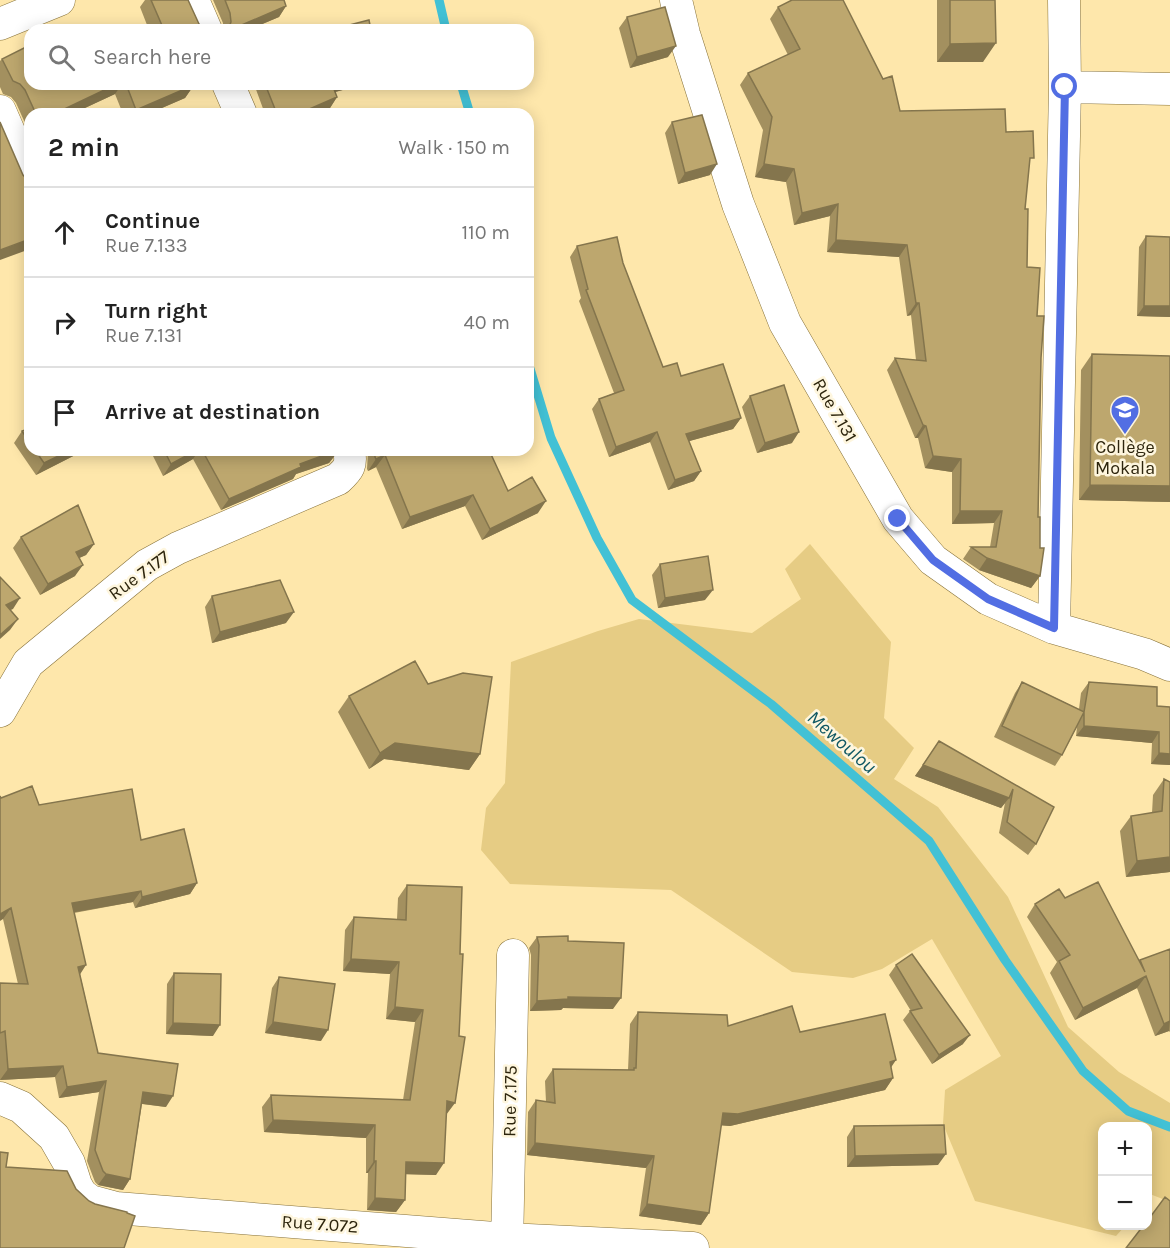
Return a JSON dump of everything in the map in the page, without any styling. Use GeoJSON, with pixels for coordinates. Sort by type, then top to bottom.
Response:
{"type":"FeatureCollection","features":[{"type":"Feature","properties":{"kind":"street"},"geometry":{"type":"LineString","coordinates":[[0,24],[59,0]]}},
{"type":"Feature","properties":{"kind":"street"},"geometry":{"type":"LineString","coordinates":[[194,0],[204,24]]}},
{"type":"Feature","properties":{"kind":"street","name":"Rue 7.131"},"geometry":{"type":"LineString","coordinates":[[676,0],[684,34],[738,204],[785,323],[898,519],[933,560],[988,599],[1054,628],[1144,654],[1170,665]]}},
{"type":"Feature","properties":{"kind":"street"},"geometry":{"type":"LineString","coordinates":[[1054,628],[1065,87],[1064,0]]}},
{"type":"Feature","properties":{"kind":"street"},"geometry":{"type":"LineString","coordinates":[[1065,87],[1170,89]]}},
{"type":"Feature","properties":{"kind":"street"},"geometry":{"type":"LineString","coordinates":[[231,90],[238,108]]}},
{"type":"Feature","properties":{"kind":"street"},"geometry":{"type":"LineString","coordinates":[[0,111],[24,166]]}},
{"type":"Feature","properties":{"kind":"street","name":"Rue 7.177"},"geometry":{"type":"LineString","coordinates":[[0,711],[28,663],[147,565],[177,548],[338,480],[347,461]]}},
{"type":"Feature","properties":{"kind":"street","name":"Rue 7.175"},"geometry":{"type":"LineString","coordinates":[[507,1243],[513,955]]}},
{"type":"Feature","properties":{"kind":"street","name":"Rue 7.072"},"geometry":{"type":"LineString","coordinates":[[0,1098],[21,1107],[54,1137],[69,1163],[81,1194],[90,1201],[116,1208],[507,1243],[693,1248]]}},
{"type":"Feature","properties":{"kind":"shaded area"},"geometry":{"type":"Polygon","coordinates":[[[810,544],[891,642],[884,718],[914,748],[894,779],[938,807],[1008,897],[1068,1027],[1119,1072],[1170,1103],[1170,1202],[1152,1195],[1152,1122],[1098,1122],[1098,1230],[1121,1230],[1116,1236],[975,1201],[943,1124],[945,1090],[1001,1056],[932,939],[882,969],[853,978],[792,972],[671,890],[510,884],[481,850],[486,808],[505,783],[511,662],[639,619],[752,633],[801,599],[785,569],[810,544]]]}},
{"type":"Feature","properties":{"kind":"building"},"geometry":{"type":"Polygon","coordinates":[[[151,0],[188,0],[199,24],[161,24],[151,0]]]}},
{"type":"Feature","properties":{"kind":"building"},"geometry":{"type":"Polygon","coordinates":[[[225,0],[284,0],[286,6],[244,24],[230,24],[230,13],[225,0]]]}},
{"type":"Feature","properties":{"kind":"building"},"geometry":{"type":"Polygon","coordinates":[[[792,0],[843,0],[883,79],[892,76],[900,111],[1005,109],[1006,132],[1033,131],[1034,158],[1030,158],[1025,209],[1028,209],[1027,267],[1040,268],[1037,316],[1044,316],[1038,517],[1040,517],[1040,548],[1044,548],[1040,576],[987,558],[971,547],[996,547],[1002,511],[960,511],[961,459],[933,456],[926,426],[923,425],[895,358],[926,361],[919,303],[916,303],[907,245],[836,240],[838,204],[802,213],[794,169],[764,164],[772,117],[748,73],[800,49],[778,7],[792,0]]]}},
{"type":"Feature","properties":{"kind":"building"},"geometry":{"type":"Polygon","coordinates":[[[950,0],[995,0],[996,43],[950,44],[950,0]]]}},
{"type":"Feature","properties":{"kind":"building"},"geometry":{"type":"Polygon","coordinates":[[[665,7],[676,46],[637,57],[627,17],[665,7]]]}},
{"type":"Feature","properties":{"kind":"building"},"geometry":{"type":"Polygon","coordinates":[[[369,20],[370,24],[353,24],[369,20]]]}},
{"type":"Feature","properties":{"kind":"building"},"geometry":{"type":"Polygon","coordinates":[[[24,48],[24,89],[13,81],[2,59],[24,48]]]}},
{"type":"Feature","properties":{"kind":"building"},"geometry":{"type":"Polygon","coordinates":[[[25,90],[104,90],[67,108],[33,108],[25,90]]]}},
{"type":"Feature","properties":{"kind":"building"},"geometry":{"type":"Polygon","coordinates":[[[128,90],[182,90],[141,108],[135,108],[128,90]]]}},
{"type":"Feature","properties":{"kind":"building"},"geometry":{"type":"Polygon","coordinates":[[[267,90],[334,90],[337,97],[312,108],[275,108],[267,90]]]}},
{"type":"Feature","properties":{"kind":"building"},"geometry":{"type":"Polygon","coordinates":[[[702,115],[717,164],[685,173],[672,122],[702,115]]]}},
{"type":"Feature","properties":{"kind":"building"},"geometry":{"type":"Polygon","coordinates":[[[0,122],[24,176],[24,241],[0,250],[0,122]]]}},
{"type":"Feature","properties":{"kind":"building"},"geometry":{"type":"Polygon","coordinates":[[[1146,236],[1170,237],[1170,306],[1144,306],[1146,236]]]}},
{"type":"Feature","properties":{"kind":"building"},"geometry":{"type":"Polygon","coordinates":[[[617,237],[623,263],[663,367],[677,363],[681,376],[723,364],[741,418],[686,434],[701,471],[675,480],[657,432],[616,447],[599,399],[624,390],[586,290],[588,289],[577,246],[617,237]]]}},
{"type":"Feature","properties":{"kind":"building"},"geometry":{"type":"Polygon","coordinates":[[[1092,354],[1170,356],[1170,486],[1090,485],[1092,354]]]}},
{"type":"Feature","properties":{"kind":"building"},"geometry":{"type":"Polygon","coordinates":[[[784,385],[799,432],[765,443],[750,396],[784,385]]]}},
{"type":"Feature","properties":{"kind":"building"},"geometry":{"type":"Polygon","coordinates":[[[39,456],[59,456],[44,463],[39,456]]]}},
{"type":"Feature","properties":{"kind":"building"},"geometry":{"type":"Polygon","coordinates":[[[167,456],[186,456],[171,464],[167,456]]]}},
{"type":"Feature","properties":{"kind":"building"},"geometry":{"type":"Polygon","coordinates":[[[205,456],[322,456],[300,464],[301,467],[229,499],[205,456]]]}},
{"type":"Feature","properties":{"kind":"building"},"geometry":{"type":"Polygon","coordinates":[[[385,456],[492,456],[508,491],[532,477],[546,501],[490,529],[473,495],[410,517],[385,456]]]}},
{"type":"Feature","properties":{"kind":"building"},"geometry":{"type":"Polygon","coordinates":[[[78,505],[94,544],[76,552],[83,565],[48,584],[21,537],[78,505]]]}},
{"type":"Feature","properties":{"kind":"building"},"geometry":{"type":"Polygon","coordinates":[[[708,556],[713,590],[665,598],[660,564],[708,556]]]}},
{"type":"Feature","properties":{"kind":"building"},"geometry":{"type":"Polygon","coordinates":[[[0,577],[20,598],[6,605],[18,619],[0,635],[0,577]]]}},
{"type":"Feature","properties":{"kind":"building"},"geometry":{"type":"Polygon","coordinates":[[[280,580],[294,612],[220,632],[212,596],[280,580]]]}},
{"type":"Feature","properties":{"kind":"building"},"geometry":{"type":"Polygon","coordinates":[[[415,661],[428,684],[463,673],[492,677],[480,754],[395,743],[380,753],[349,696],[415,661]]]}},
{"type":"Feature","properties":{"kind":"building"},"geometry":{"type":"Polygon","coordinates":[[[1022,682],[1084,712],[1062,755],[1002,726],[1022,682]]]}},
{"type":"Feature","properties":{"kind":"building"},"geometry":{"type":"Polygon","coordinates":[[[1089,682],[1157,687],[1157,706],[1170,707],[1170,754],[1159,753],[1159,732],[1084,726],[1089,682]]]}},
{"type":"Feature","properties":{"kind":"building"},"geometry":{"type":"Polygon","coordinates":[[[939,741],[1054,807],[1036,844],[1007,822],[1013,789],[1009,798],[923,765],[939,741]]]}},
{"type":"Feature","properties":{"kind":"building"},"geometry":{"type":"Polygon","coordinates":[[[1164,779],[1170,782],[1170,857],[1137,861],[1131,816],[1162,811],[1164,779]]]}},
{"type":"Feature","properties":{"kind":"building"},"geometry":{"type":"Polygon","coordinates":[[[32,786],[39,805],[132,789],[141,840],[184,829],[197,883],[142,897],[141,891],[72,903],[86,965],[78,967],[98,1053],[178,1064],[173,1096],[143,1092],[130,1179],[106,1174],[95,1150],[106,1081],[67,1087],[63,1066],[8,1069],[5,1031],[0,1033],[0,983],[28,984],[11,908],[0,914],[0,796],[1,798],[32,786]]]}},
{"type":"Feature","properties":{"kind":"building"},"geometry":{"type":"Polygon","coordinates":[[[1098,882],[1145,972],[1140,960],[1170,949],[1170,1021],[1164,1024],[1146,976],[1083,1008],[1059,961],[1070,955],[1035,904],[1059,889],[1065,898],[1098,882]]]}},
{"type":"Feature","properties":{"kind":"building"},"geometry":{"type":"Polygon","coordinates":[[[407,885],[462,887],[460,954],[463,954],[459,1036],[465,1037],[455,1103],[447,1101],[444,1163],[406,1162],[405,1200],[375,1198],[375,1125],[273,1120],[271,1095],[410,1100],[423,1010],[395,1007],[399,962],[351,959],[354,917],[406,920],[407,885]]]}},
{"type":"Feature","properties":{"kind":"building"},"geometry":{"type":"Polygon","coordinates":[[[568,936],[568,941],[624,943],[621,998],[568,997],[568,999],[537,1001],[539,945],[537,937],[568,936]]]}},
{"type":"Feature","properties":{"kind":"building"},"geometry":{"type":"Polygon","coordinates":[[[912,954],[970,1035],[939,1055],[910,1011],[922,1008],[896,965],[912,954]]]}},
{"type":"Feature","properties":{"kind":"building"},"geometry":{"type":"Polygon","coordinates":[[[174,973],[221,974],[220,1025],[173,1023],[174,973]]]}},
{"type":"Feature","properties":{"kind":"building"},"geometry":{"type":"Polygon","coordinates":[[[279,977],[335,984],[328,1030],[273,1022],[279,977]]]}},
{"type":"Feature","properties":{"kind":"building"},"geometry":{"type":"Polygon","coordinates":[[[792,1006],[800,1032],[885,1014],[896,1060],[890,1062],[893,1078],[738,1114],[723,1113],[709,1213],[647,1204],[654,1156],[535,1143],[536,1100],[555,1103],[553,1069],[634,1070],[636,1068],[638,1012],[727,1015],[728,1026],[792,1006]]]}},
{"type":"Feature","properties":{"kind":"building"},"geometry":{"type":"Polygon","coordinates":[[[944,1125],[946,1154],[855,1156],[854,1126],[944,1125]]]}},
{"type":"Feature","properties":{"kind":"building"},"geometry":{"type":"Polygon","coordinates":[[[0,1152],[8,1153],[6,1167],[67,1171],[76,1189],[89,1201],[135,1216],[124,1248],[0,1248],[0,1152]]]}},
{"type":"Feature","properties":{"kind":"building"},"geometry":{"type":"Polygon","coordinates":[[[1165,1197],[1170,1201],[1170,1248],[1126,1248],[1140,1230],[1152,1230],[1152,1215],[1165,1197]]]}},
{"type":"Feature","properties":{"kind":"waterway","name":"Mewoulou"},"geometry":{"type":"LineString","coordinates":[[439,0],[445,24]]}},
{"type":"Feature","properties":{"kind":"waterway","name":"Mewoulou"},"geometry":{"type":"LineString","coordinates":[[463,90],[468,108]]}},
{"type":"Feature","properties":{"kind":"waterway","name":"Mewoulou"},"geometry":{"type":"LineString","coordinates":[[534,382],[551,438],[597,538],[632,600],[771,704],[929,841],[1005,960],[1083,1071],[1128,1111],[1170,1127]]}},
{"type":"Feature","properties":{"kind":"place","name":"Collège Mokala"},"geometry":{"type":"Point","coordinates":[1125,436]}},
{"type":"Feature","properties":{"kind":"route"},"geometry":{"type":"LineString","coordinates":[[898,519],[933,560],[988,599],[1054,628],[1065,87]]}}]}
